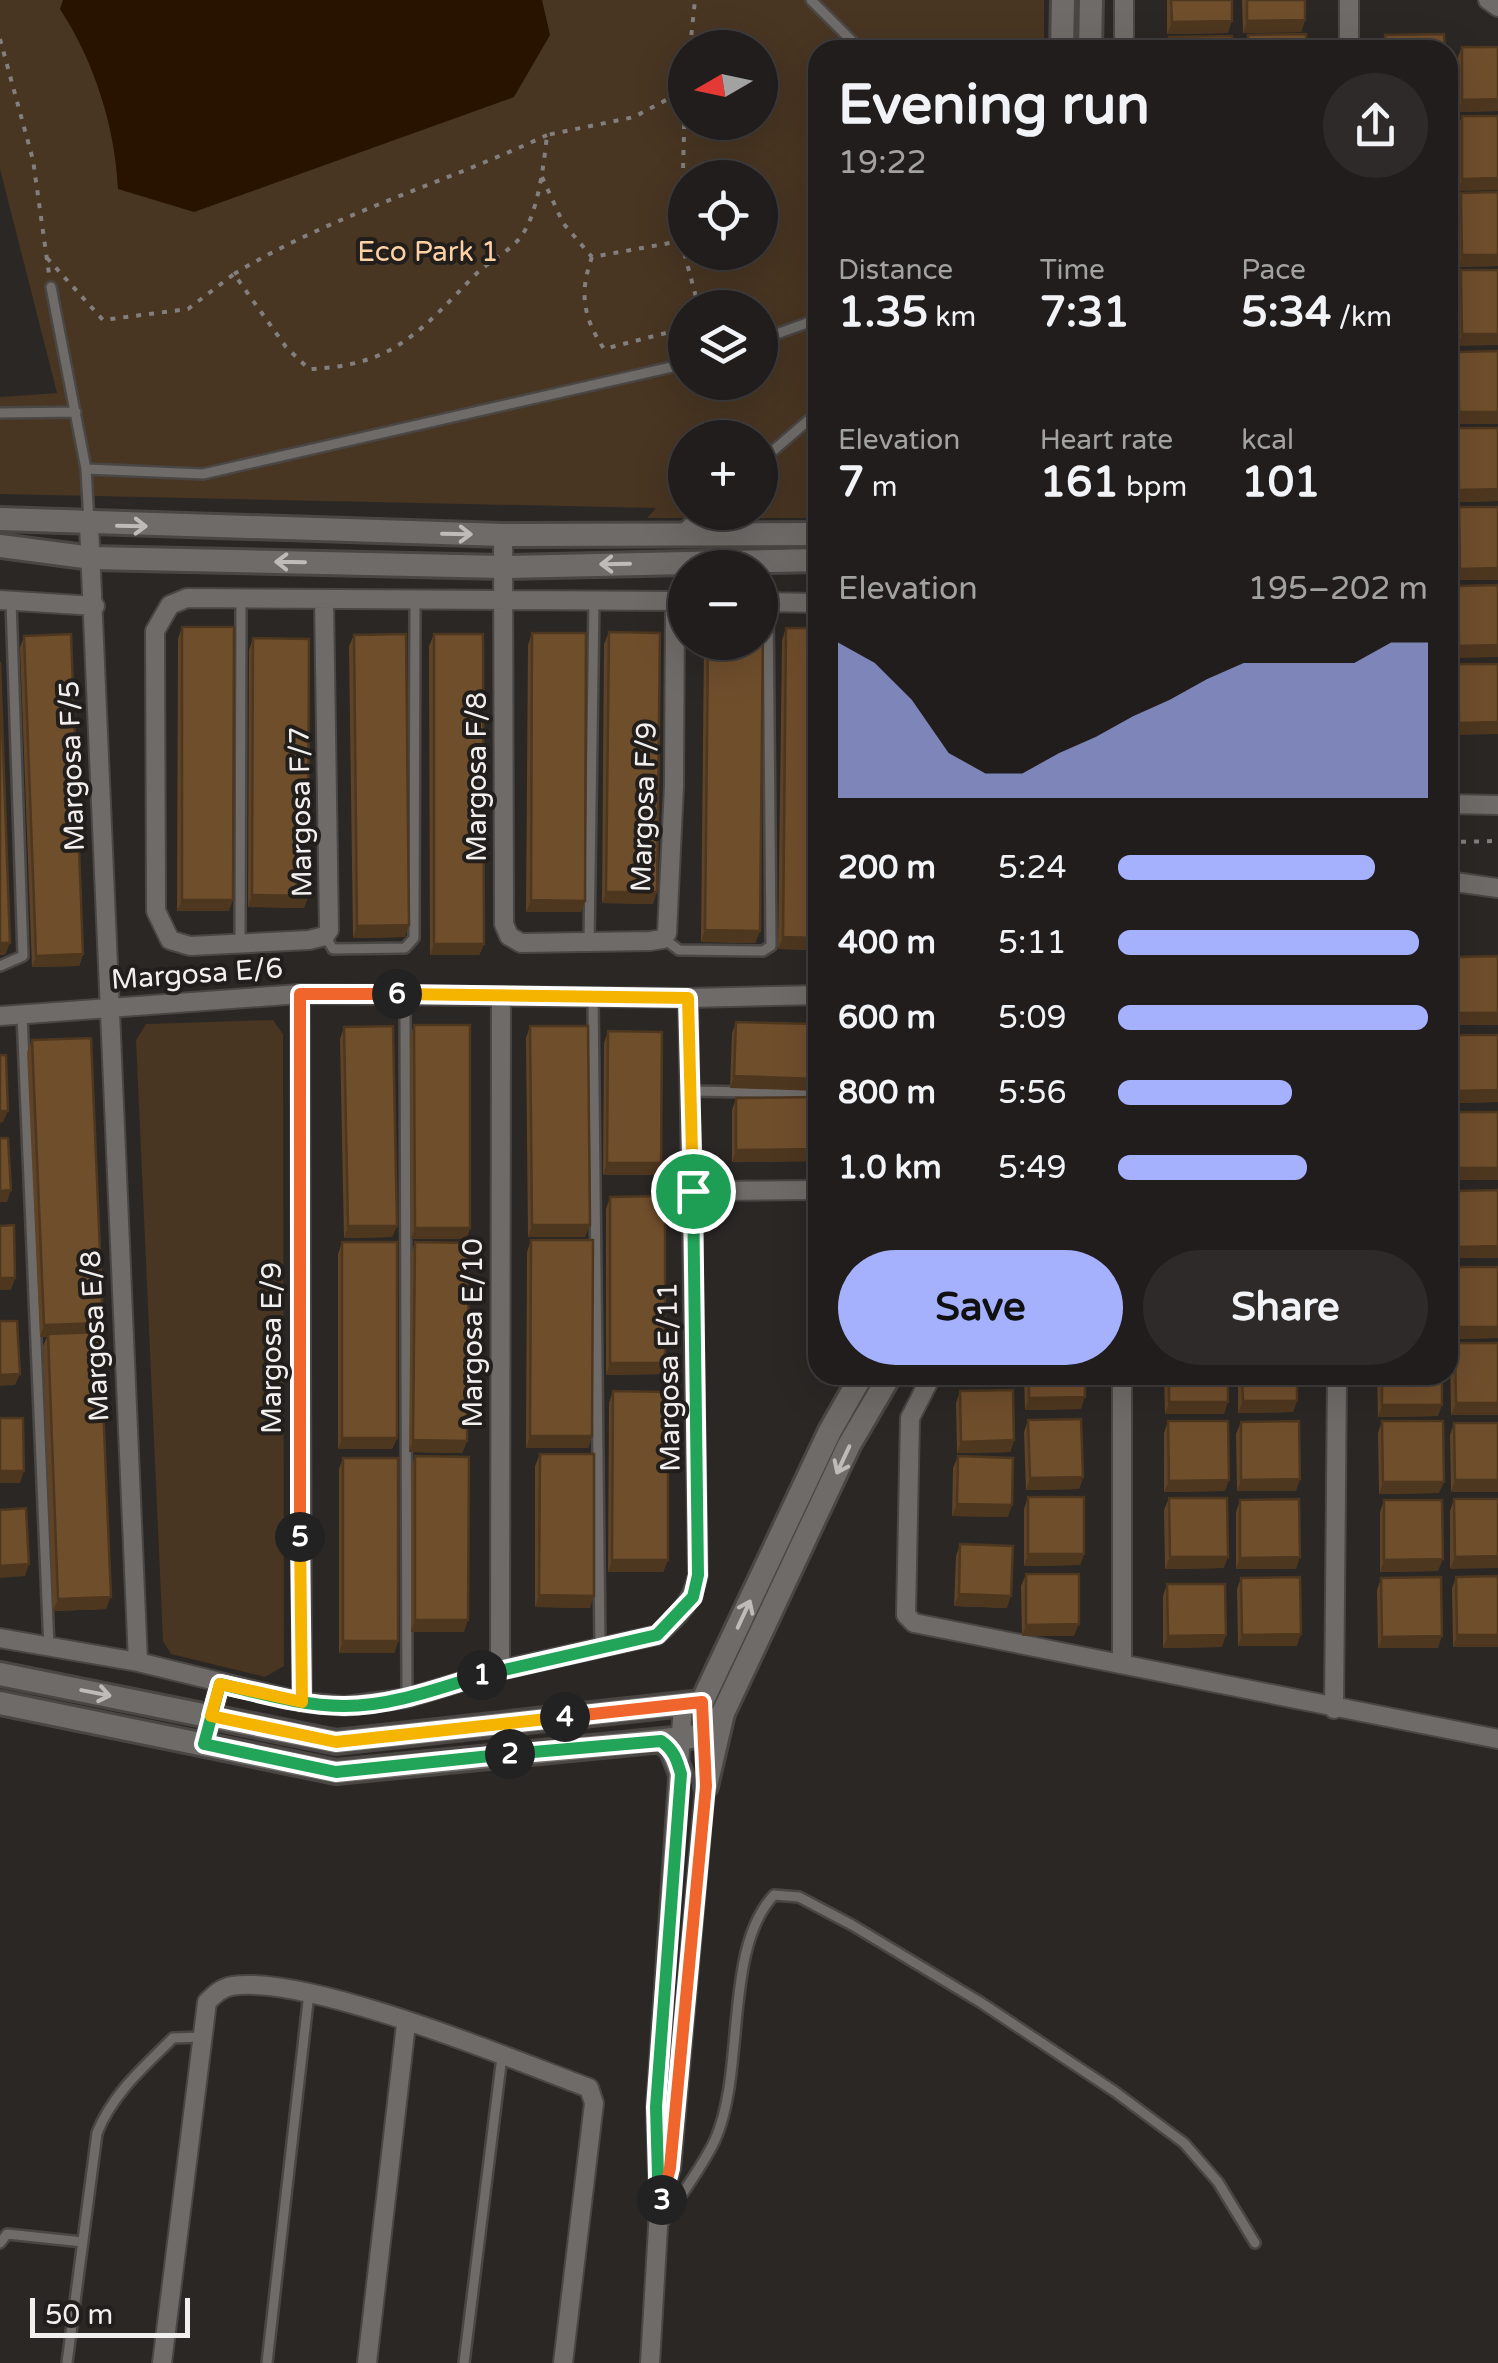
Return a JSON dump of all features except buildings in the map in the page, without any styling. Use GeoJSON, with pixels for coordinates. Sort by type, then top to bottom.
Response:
{"type":"FeatureCollection","features":[{"type":"Feature","properties":{"kind":"street"},"geometry":{"type":"LineString","coordinates":[[1062,40],[1063,0]]}},
{"type":"Feature","properties":{"kind":"street"},"geometry":{"type":"LineString","coordinates":[[1090,40],[1091,0]]}},
{"type":"Feature","properties":{"kind":"street"},"geometry":{"type":"LineString","coordinates":[[1124,0],[1124,40]]}},
{"type":"Feature","properties":{"kind":"street"},"geometry":{"type":"LineString","coordinates":[[1349,0],[1349,40]]}},
{"type":"Feature","properties":{"kind":"street"},"geometry":{"type":"LineString","coordinates":[[1488,0],[1498,7]]}},
{"type":"Feature","properties":{"kind":"street"},"geometry":{"type":"LineString","coordinates":[[0,519],[503,535],[808,534]]}},
{"type":"Feature","properties":{"kind":"street","name":"Margosa F/5"},"geometry":{"type":"LineString","coordinates":[[89,524],[107,1007]]}},
{"type":"Feature","properties":{"kind":"street","name":"Margosa F/8"},"geometry":{"type":"LineString","coordinates":[[503,535],[504,924],[509,936],[521,943],[589,943]]}},
{"type":"Feature","properties":{"kind":"street"},"geometry":{"type":"LineString","coordinates":[[0,546],[92,558],[503,567],[808,560]]}},
{"type":"Feature","properties":{"kind":"street","name":"Margosa F/7"},"geometry":{"type":"LineString","coordinates":[[241,598],[187,598],[170,606],[155,631],[156,911],[170,940],[190,946],[326,936],[330,922],[324,599]]}},
{"type":"Feature","properties":{"kind":"street"},"geometry":{"type":"LineString","coordinates":[[241,598],[668,601]]}},
{"type":"Feature","properties":{"kind":"street"},"geometry":{"type":"LineString","coordinates":[[5,600],[95,606]]}},
{"type":"Feature","properties":{"kind":"street"},"geometry":{"type":"LineString","coordinates":[[778,602],[808,602]]}},
{"type":"Feature","properties":{"kind":"street","name":"Margosa F/9"},"geometry":{"type":"LineString","coordinates":[[663,939],[668,926],[678,660]]}},
{"type":"Feature","properties":{"kind":"street"},"geometry":{"type":"LineString","coordinates":[[1458,804],[1498,806]]}},
{"type":"Feature","properties":{"kind":"street"},"geometry":{"type":"LineString","coordinates":[[1458,882],[1498,888]]}},
{"type":"Feature","properties":{"kind":"street"},"geometry":{"type":"LineString","coordinates":[[589,943],[663,939]]}},
{"type":"Feature","properties":{"kind":"street","name":"Margosa E/6"},"geometry":{"type":"LineString","coordinates":[[0,1016],[300,994],[593,994],[688,998],[808,995]]}},
{"type":"Feature","properties":{"kind":"street","name":"Margosa E/9"},"geometry":{"type":"LineString","coordinates":[[300,994],[302,1702]]}},
{"type":"Feature","properties":{"kind":"street","name":"Margosa E/10"},"geometry":{"type":"LineString","coordinates":[[500,1670],[501,996]]}},
{"type":"Feature","properties":{"kind":"street","name":"Margosa E/11"},"geometry":{"type":"LineString","coordinates":[[600,1648],[657,1635],[693,1597],[698,1575],[688,998]]}},
{"type":"Feature","properties":{"kind":"street","name":"Margosa E/8"},"geometry":{"type":"LineString","coordinates":[[107,1007],[138,1662]]}},
{"type":"Feature","properties":{"kind":"street"},"geometry":{"type":"LineString","coordinates":[[693,1191],[808,1190]]}},
{"type":"Feature","properties":{"kind":"street"},"geometry":{"type":"LineString","coordinates":[[683,1738],[703,1707],[830,1431],[856,1385]]}},
{"type":"Feature","properties":{"kind":"street"},"geometry":{"type":"LineString","coordinates":[[650,2363],[659,2210],[656,2107],[681,1774],[672,1748],[703,1707],[884,1385]]}},
{"type":"Feature","properties":{"kind":"street"},"geometry":{"type":"LineString","coordinates":[[927,1385],[910,1418],[906,1615],[914,1622],[1498,1739]]}},
{"type":"Feature","properties":{"kind":"street"},"geometry":{"type":"LineString","coordinates":[[1122,1385],[1122,1663]]}},
{"type":"Feature","properties":{"kind":"street"},"geometry":{"type":"LineString","coordinates":[[1334,1709],[1336,1385]]}},
{"type":"Feature","properties":{"kind":"street"},"geometry":{"type":"LineString","coordinates":[[0,1638],[138,1662],[302,1702],[345,1706],[407,1698],[500,1670],[600,1648]]}},
{"type":"Feature","properties":{"kind":"street"},"geometry":{"type":"LineString","coordinates":[[0,1674],[336,1742],[703,1707]]}},
{"type":"Feature","properties":{"kind":"street"},"geometry":{"type":"LineString","coordinates":[[204,1744],[220,1684]]}},
{"type":"Feature","properties":{"kind":"street"},"geometry":{"type":"LineString","coordinates":[[0,1703],[336,1772],[683,1738]]}},
{"type":"Feature","properties":{"kind":"street"},"geometry":{"type":"LineString","coordinates":[[659,2210],[670,2168],[706,1786],[703,1707]]}},
{"type":"Feature","properties":{"kind":"street"},"geometry":{"type":"LineString","coordinates":[[683,1738],[706,1786]]}},
{"type":"Feature","properties":{"kind":"street"},"geometry":{"type":"LineString","coordinates":[[162,2363],[207,2002],[220,1989],[238,1985],[310,1992],[502,2056],[593,2094],[562,2363]]}},
{"type":"Feature","properties":{"kind":"street"},"geometry":{"type":"LineString","coordinates":[[366,2363],[406,2024]]}},
{"type":"Feature","properties":{"kind":"lane"},"geometry":{"type":"LineString","coordinates":[[811,0],[850,40]]}},
{"type":"Feature","properties":{"kind":"lane"},"geometry":{"type":"LineString","coordinates":[[51,287],[86,469],[89,524]]}},
{"type":"Feature","properties":{"kind":"lane"},"geometry":{"type":"LineString","coordinates":[[778,333],[808,323]]}},
{"type":"Feature","properties":{"kind":"lane"},"geometry":{"type":"LineString","coordinates":[[86,469],[203,474],[668,368]]}},
{"type":"Feature","properties":{"kind":"lane"},"geometry":{"type":"LineString","coordinates":[[0,413],[76,412]]}},
{"type":"Feature","properties":{"kind":"lane"},"geometry":{"type":"LineString","coordinates":[[778,446],[808,421]]}},
{"type":"Feature","properties":{"kind":"lane"},"geometry":{"type":"LineString","coordinates":[[675,534],[680,530]]}},
{"type":"Feature","properties":{"kind":"lane"},"geometry":{"type":"LineString","coordinates":[[240,944],[241,598]]}},
{"type":"Feature","properties":{"kind":"lane"},"geometry":{"type":"LineString","coordinates":[[0,966],[23,956],[5,600]]}},
{"type":"Feature","properties":{"kind":"lane"},"geometry":{"type":"LineString","coordinates":[[326,936],[333,949],[405,948],[414,938],[415,600]]}},
{"type":"Feature","properties":{"kind":"lane"},"geometry":{"type":"LineString","coordinates":[[589,943],[594,600]]}},
{"type":"Feature","properties":{"kind":"lane"},"geometry":{"type":"LineString","coordinates":[[663,939],[679,950],[763,952],[771,946],[765,660]]}},
{"type":"Feature","properties":{"kind":"lane"},"geometry":{"type":"LineString","coordinates":[[406,994],[407,1698]]}},
{"type":"Feature","properties":{"kind":"lane"},"geometry":{"type":"LineString","coordinates":[[593,994],[600,1648]]}},
{"type":"Feature","properties":{"kind":"lane"},"geometry":{"type":"LineString","coordinates":[[22,1015],[50,1647]]}},
{"type":"Feature","properties":{"kind":"lane"},"geometry":{"type":"LineString","coordinates":[[691,1091],[808,1092]]}},
{"type":"Feature","properties":{"kind":"lane"},"geometry":{"type":"LineString","coordinates":[[658,2231],[715,2139],[736,2056],[752,1935],[760,1910],[774,1895],[799,1898],[852,1925],[1114,2091],[1184,2143],[1218,2182],[1255,2244]]}},
{"type":"Feature","properties":{"kind":"lane"},"geometry":{"type":"LineString","coordinates":[[267,2363],[310,1992]]}},
{"type":"Feature","properties":{"kind":"lane"},"geometry":{"type":"LineString","coordinates":[[67,2363],[98,2133],[114,2097],[173,2038],[202,2037]]}},
{"type":"Feature","properties":{"kind":"lane"},"geometry":{"type":"LineString","coordinates":[[464,2363],[502,2056]]}},
{"type":"Feature","properties":{"kind":"lane"},"geometry":{"type":"LineString","coordinates":[[0,2243],[7,2234],[22,2233],[83,2242]]}},
{"type":"Feature","properties":{"kind":"path"},"geometry":{"type":"LineString","coordinates":[[692,30],[695,0]]}},
{"type":"Feature","properties":{"kind":"path"},"geometry":{"type":"LineString","coordinates":[[0,40],[33,160],[46,258],[103,320],[188,309],[234,274],[370,206],[482,166],[547,135],[634,117],[668,99]]}},
{"type":"Feature","properties":{"kind":"path"},"geometry":{"type":"LineString","coordinates":[[234,274],[286,347],[310,369],[351,368],[387,355],[418,334],[482,269],[521,237],[542,177],[547,135]]}},
{"type":"Feature","properties":{"kind":"path"},"geometry":{"type":"LineString","coordinates":[[542,177],[564,224],[592,256]]}},
{"type":"Feature","properties":{"kind":"path"},"geometry":{"type":"LineString","coordinates":[[592,256],[668,243]]}},
{"type":"Feature","properties":{"kind":"path"},"geometry":{"type":"LineString","coordinates":[[592,256],[582,285],[584,304],[587,323],[604,349],[668,332]]}},
{"type":"Feature","properties":{"kind":"path"},"geometry":{"type":"LineString","coordinates":[[1458,842],[1498,841]]}},
{"type":"Feature","properties":{"kind":"green space","name":"Eco Park 1"},"geometry":{"type":"Polygon","coordinates":[[[0,0],[1044,0],[1044,40],[808,40],[808,518],[778,518],[778,420],[668,420],[668,518],[647,518],[656,508],[0,494],[0,397],[57,393],[0,169],[0,0]]]}},
{"type":"Feature","properties":{"kind":"green space"},"geometry":{"type":"Polygon","coordinates":[[[273,1020],[283,1034],[284,1666],[265,1677],[171,1654],[163,1641],[136,1040],[146,1024],[273,1020]]]}},
{"type":"Feature","properties":{"kind":"shaded area"},"geometry":{"type":"Polygon","coordinates":[[[63,0],[542,0],[550,35],[514,97],[194,212],[118,189],[101,95],[83,50],[60,9],[63,0]]]}},
{"type":"Feature","properties":{"kind":"route"},"geometry":{"type":"LineString","coordinates":[[693,1191],[688,998],[593,994],[300,994],[302,1702],[220,1684],[211,1716],[336,1742],[702,1702],[706,1786],[670,2168],[659,2210],[656,2107],[681,1774],[672,1748],[661,1741],[336,1772],[204,1744],[211,1716],[220,1684],[302,1702],[345,1706],[407,1698],[500,1670],[657,1635],[675,1619],[693,1597],[698,1575],[693,1191]]}}]}
